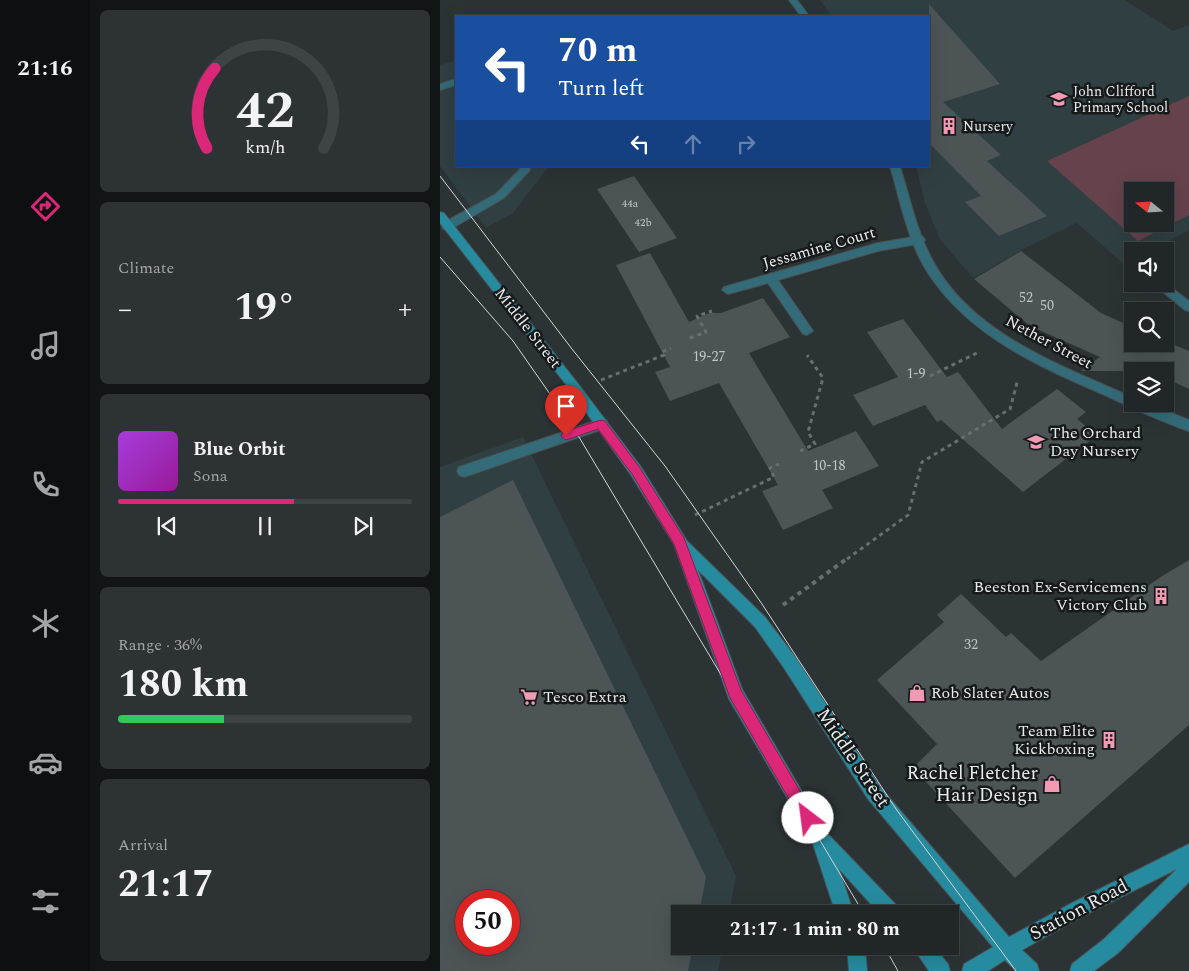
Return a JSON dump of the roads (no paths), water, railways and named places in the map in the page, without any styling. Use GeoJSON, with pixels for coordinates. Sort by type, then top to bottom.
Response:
{"type":"FeatureCollection","features":[{"type":"Feature","properties":{"kind":"main road","name":"Middle Street"},"geometry":{"type":"LineString","coordinates":[[442,223],[575,388],[636,471],[680,542],[735,693],[818,834],[842,905]]}},
{"type":"Feature","properties":{"kind":"main road","name":"Middle Street"},"geometry":{"type":"LineString","coordinates":[[680,542],[760,622],[790,663],[874,793],[1006,949],[1030,971]]}},
{"type":"Feature","properties":{"kind":"main road","name":"Middle Street"},"geometry":{"type":"LineString","coordinates":[[818,834],[885,905]]}},
{"type":"Feature","properties":{"kind":"main road","name":"Station Road"},"geometry":{"type":"LineString","coordinates":[[971,971],[1006,949],[1109,893],[1189,853]]}},
{"type":"Feature","properties":{"kind":"main road","name":"Station Road"},"geometry":{"type":"LineString","coordinates":[[1079,971],[1111,946],[1189,869]]}},
{"type":"Feature","properties":{"kind":"main road"},"geometry":{"type":"LineString","coordinates":[[857,955],[858,971]]}},
{"type":"Feature","properties":{"kind":"main road"},"geometry":{"type":"LineString","coordinates":[[928,955],[941,971]]}},
{"type":"Feature","properties":{"kind":"street"},"geometry":{"type":"LineString","coordinates":[[793,0],[804,15]]}},
{"type":"Feature","properties":{"kind":"street"},"geometry":{"type":"LineString","coordinates":[[440,87],[455,82]]}},
{"type":"Feature","properties":{"kind":"street"},"geometry":{"type":"LineString","coordinates":[[442,223],[500,196],[526,167]]}},
{"type":"Feature","properties":{"kind":"street","name":"Nether Street"},"geometry":{"type":"LineString","coordinates":[[895,167],[919,240],[934,273],[952,296],[998,338],[1062,371],[1124,398]]}},
{"type":"Feature","properties":{"kind":"street","name":"Jessamine Court"},"geometry":{"type":"LineString","coordinates":[[728,290],[878,247],[919,240]]}},
{"type":"Feature","properties":{"kind":"street"},"geometry":{"type":"LineString","coordinates":[[771,278],[807,332]]}},
{"type":"Feature","properties":{"kind":"street"},"geometry":{"type":"LineString","coordinates":[[1169,292],[1189,307]]}},
{"type":"Feature","properties":{"kind":"street"},"geometry":{"type":"LineString","coordinates":[[1156,412],[1189,426]]}},
{"type":"Feature","properties":{"kind":"street"},"geometry":{"type":"LineString","coordinates":[[464,470],[601,424]]}},
{"type":"Feature","properties":{"kind":"tram line"},"geometry":{"type":"LineString","coordinates":[[440,176],[572,349],[665,466],[762,604],[896,809],[1016,971]]}},
{"type":"Feature","properties":{"kind":"tram line"},"geometry":{"type":"LineString","coordinates":[[440,257],[513,341],[573,427],[859,905]]}},
{"type":"Feature","properties":{"kind":"tram line"},"geometry":{"type":"LineString","coordinates":[[889,955],[898,971]]}},
{"type":"Feature","properties":{"kind":"place","name":"John Clifford Primary School"},"geometry":{"type":"Point","coordinates":[1059,99]}},
{"type":"Feature","properties":{"kind":"place","name":"Nursery"},"geometry":{"type":"Point","coordinates":[949,126]}},
{"type":"Feature","properties":{"kind":"place","name":"The Orchard Day Nursery"},"geometry":{"type":"Point","coordinates":[1036,442]}},
{"type":"Feature","properties":{"kind":"place","name":"Beeston Ex-Servicemens Victory Club"},"geometry":{"type":"Point","coordinates":[1161,596]}},
{"type":"Feature","properties":{"kind":"place","name":"Rob Slater Autos"},"geometry":{"type":"Point","coordinates":[917,693]}},
{"type":"Feature","properties":{"kind":"place","name":"Tesco Extra"},"geometry":{"type":"Point","coordinates":[529,697]}},
{"type":"Feature","properties":{"kind":"place","name":"Team Elite Kickboxing"},"geometry":{"type":"Point","coordinates":[1109,740]}},
{"type":"Feature","properties":{"kind":"place","name":"Rachel Fletcher Hair Design"},"geometry":{"type":"Point","coordinates":[1052,784]}}]}
